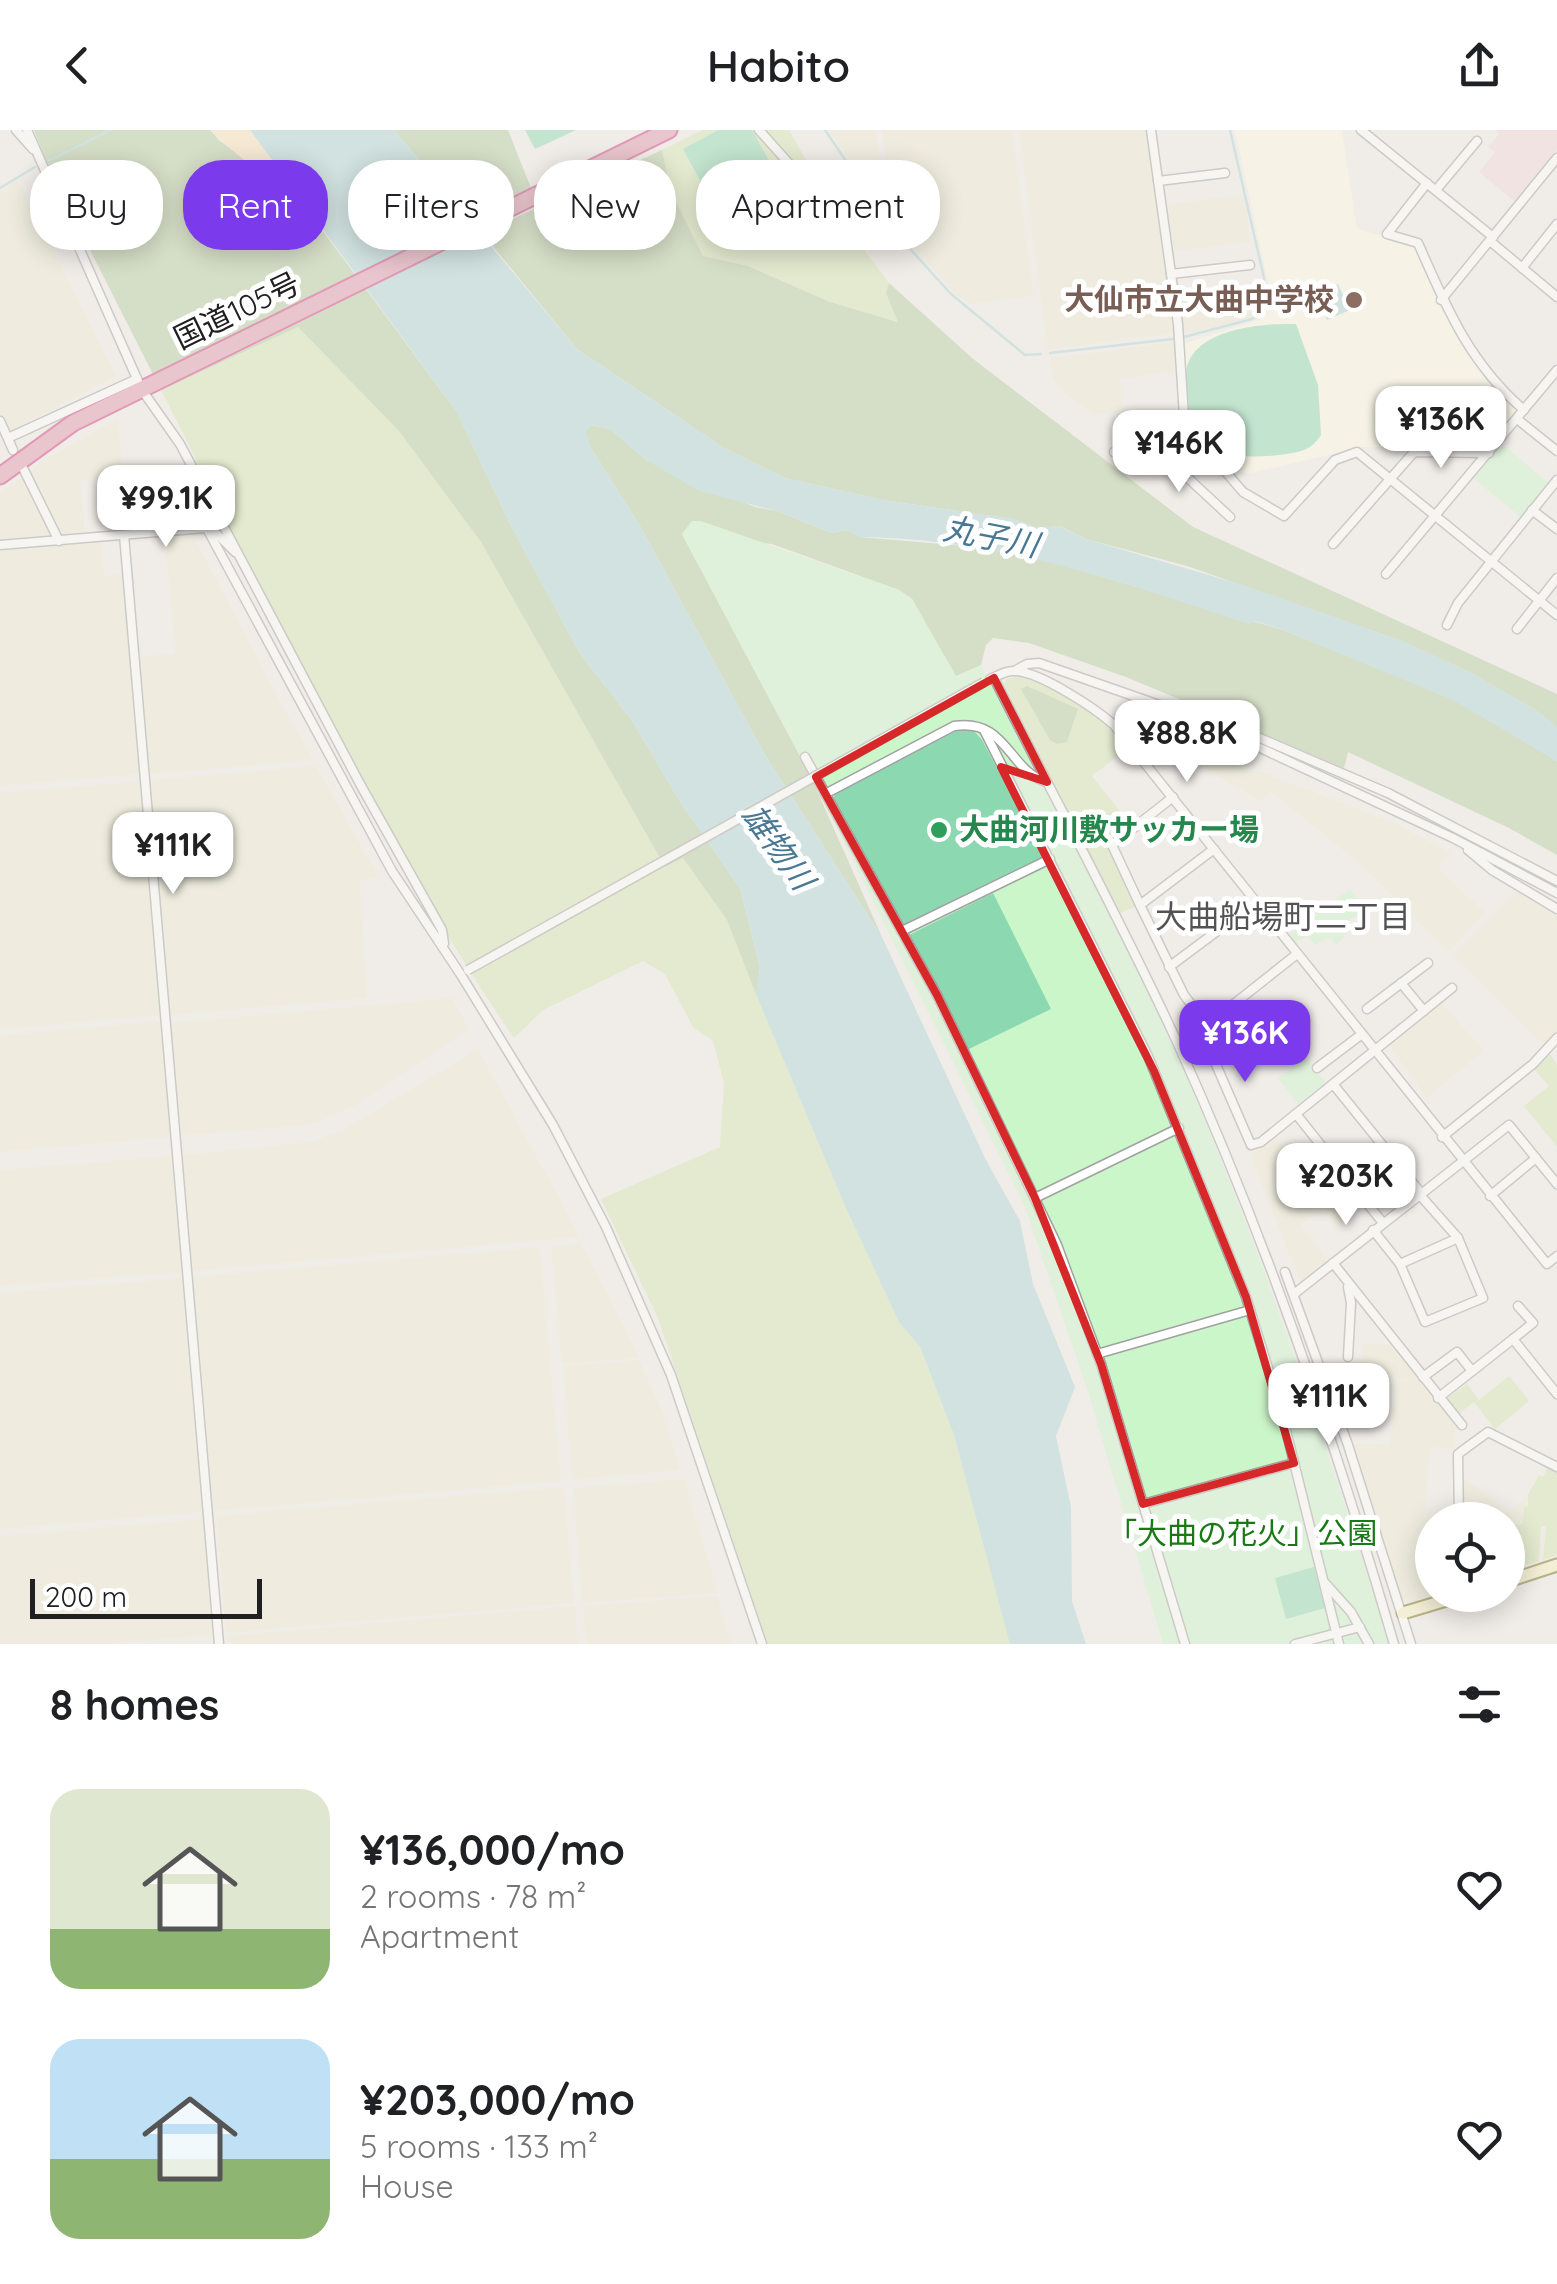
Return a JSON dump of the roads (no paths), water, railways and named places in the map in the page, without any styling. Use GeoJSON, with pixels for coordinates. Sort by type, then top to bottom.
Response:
{"type":"FeatureCollection","features":[{"type":"Feature","properties":{"kind":"highway","name":"国道105号"},"geometry":{"type":"LineString","coordinates":[[0,476],[73,423],[139,384],[158,381],[669,130]]}},
{"type":"Feature","properties":{"kind":"street"},"geometry":{"type":"LineString","coordinates":[[16,130],[37,153]]}},
{"type":"Feature","properties":{"kind":"street"},"geometry":{"type":"LineString","coordinates":[[27,130],[139,384],[180,444],[442,930],[446,950]]}},
{"type":"Feature","properties":{"kind":"street"},"geometry":{"type":"LineString","coordinates":[[759,130],[785,160]]}},
{"type":"Feature","properties":{"kind":"street"},"geometry":{"type":"LineString","coordinates":[[1151,130],[1171,274],[1188,478]]}},
{"type":"Feature","properties":{"kind":"street"},"geometry":{"type":"LineString","coordinates":[[1366,132],[1557,297]]}},
{"type":"Feature","properties":{"kind":"street"},"geometry":{"type":"LineString","coordinates":[[1436,190],[1477,141]]}},
{"type":"Feature","properties":{"kind":"street"},"geometry":{"type":"LineString","coordinates":[[1441,300],[1557,158]]}},
{"type":"Feature","properties":{"kind":"street"},"geometry":{"type":"LineString","coordinates":[[1158,181],[1225,173]]}},
{"type":"Feature","properties":{"kind":"street"},"geometry":{"type":"LineString","coordinates":[[1427,183],[1387,234],[1418,243],[1441,300],[1494,383],[1557,451]]}},
{"type":"Feature","properties":{"kind":"street"},"geometry":{"type":"LineString","coordinates":[[1522,268],[1557,224]]}},
{"type":"Feature","properties":{"kind":"street"},"geometry":{"type":"LineString","coordinates":[[1171,274],[1250,265]]}},
{"type":"Feature","properties":{"kind":"street"},"geometry":{"type":"LineString","coordinates":[[1386,574],[1557,370]]}},
{"type":"Feature","properties":{"kind":"street"},"geometry":{"type":"LineString","coordinates":[[8,438],[139,384]]}},
{"type":"Feature","properties":{"kind":"street"},"geometry":{"type":"LineString","coordinates":[[0,421],[13,450]]}},
{"type":"Feature","properties":{"kind":"street"},"geometry":{"type":"LineString","coordinates":[[1114,452],[1188,478],[1230,517]]}},
{"type":"Feature","properties":{"kind":"street"},"geometry":{"type":"LineString","coordinates":[[1212,456],[1244,492],[1284,516],[1335,460],[1357,452],[1557,615]]}},
{"type":"Feature","properties":{"kind":"street"},"geometry":{"type":"LineString","coordinates":[[1333,544],[1414,452],[1488,454]]}},
{"type":"Feature","properties":{"kind":"street"},"geometry":{"type":"LineString","coordinates":[[22,466],[58,541]]}},
{"type":"Feature","properties":{"kind":"street"},"geometry":{"type":"LineString","coordinates":[[1447,625],[1458,603],[1557,480]]}},
{"type":"Feature","properties":{"kind":"street"},"geometry":{"type":"LineString","coordinates":[[184,486],[392,871],[465,973],[553,1124],[652,1325],[709,1480],[762,1644]]}},
{"type":"Feature","properties":{"kind":"street"},"geometry":{"type":"LineString","coordinates":[[1532,510],[1557,529]]}},
{"type":"Feature","properties":{"kind":"street"},"geometry":{"type":"LineString","coordinates":[[0,546],[205,528],[238,554]]}},
{"type":"Feature","properties":{"kind":"street"},"geometry":{"type":"LineString","coordinates":[[124,535],[220,1644]]}},
{"type":"Feature","properties":{"kind":"street"},"geometry":{"type":"LineString","coordinates":[[1517,628],[1557,578]]}},
{"type":"Feature","properties":{"kind":"street"},"geometry":{"type":"LineString","coordinates":[[465,973],[984,682],[1026,664],[1039,663],[1238,735],[1453,838],[1557,894]]}},
{"type":"Feature","properties":{"kind":"street"},"geometry":{"type":"LineString","coordinates":[[1016,670],[1096,709],[1114,725],[1546,1264],[1557,1256]]}},
{"type":"Feature","properties":{"kind":"street"},"geometry":{"type":"LineString","coordinates":[[994,678],[1138,960],[1226,1154],[1308,1372],[1394,1644]]}},
{"type":"Feature","properties":{"kind":"street"},"geometry":{"type":"LineString","coordinates":[[825,794],[964,724],[1002,739],[1031,777],[1047,782]]}},
{"type":"Feature","properties":{"kind":"street"},"geometry":{"type":"LineString","coordinates":[[984,730],[1116,987],[1178,1128],[1250,1310],[1294,1463],[1339,1644]]}},
{"type":"Feature","properties":{"kind":"street"},"geometry":{"type":"LineString","coordinates":[[1238,735],[1255,736],[1388,793],[1557,881]]}},
{"type":"Feature","properties":{"kind":"street"},"geometry":{"type":"LineString","coordinates":[[805,757],[946,1012],[1057,1246],[1098,1354],[1185,1644]]}},
{"type":"Feature","properties":{"kind":"street"},"geometry":{"type":"LineString","coordinates":[[1173,797],[1112,846],[1169,967],[1208,1026]]}},
{"type":"Feature","properties":{"kind":"street"},"geometry":{"type":"LineString","coordinates":[[1453,838],[1492,870],[1557,909]]}},
{"type":"Feature","properties":{"kind":"street"},"geometry":{"type":"LineString","coordinates":[[1140,905],[1214,849]]}},
{"type":"Feature","properties":{"kind":"street"},"geometry":{"type":"LineString","coordinates":[[902,932],[1050,859]]}},
{"type":"Feature","properties":{"kind":"street"},"geometry":{"type":"LineString","coordinates":[[1169,967],[1256,902]]}},
{"type":"Feature","properties":{"kind":"street"},"geometry":{"type":"LineString","coordinates":[[1297,954],[1202,1030],[1252,1146],[1452,988]]}},
{"type":"Feature","properties":{"kind":"street"},"geometry":{"type":"LineString","coordinates":[[1367,1009],[1428,963]]}},
{"type":"Feature","properties":{"kind":"street"},"geometry":{"type":"LineString","coordinates":[[1401,983],[1424,1010]]}},
{"type":"Feature","properties":{"kind":"street"},"geometry":{"type":"LineString","coordinates":[[1317,1068],[1362,1034]]}},
{"type":"Feature","properties":{"kind":"street"},"geometry":{"type":"LineString","coordinates":[[1442,1137],[1533,1064],[1557,1038]]}},
{"type":"Feature","properties":{"kind":"street"},"geometry":{"type":"LineString","coordinates":[[1333,1084],[1458,1238],[1483,1298],[1426,1322],[1400,1264],[1373,1230]]}},
{"type":"Feature","properties":{"kind":"street"},"geometry":{"type":"LineString","coordinates":[[1296,1114],[1383,1222]]}},
{"type":"Feature","properties":{"kind":"street"},"geometry":{"type":"LineString","coordinates":[[1294,1294],[1509,1124],[1557,1184]]}},
{"type":"Feature","properties":{"kind":"street"},"geometry":{"type":"LineString","coordinates":[[1035,1198],[1178,1128]]}},
{"type":"Feature","properties":{"kind":"street"},"geometry":{"type":"LineString","coordinates":[[1490,1196],[1536,1158]]}},
{"type":"Feature","properties":{"kind":"street"},"geometry":{"type":"LineString","coordinates":[[1400,1264],[1458,1238]]}},
{"type":"Feature","properties":{"kind":"street"},"geometry":{"type":"LineString","coordinates":[[1333,1262],[1462,1425]]}},
{"type":"Feature","properties":{"kind":"street"},"geometry":{"type":"LineString","coordinates":[[1286,1272],[1411,1644]]}},
{"type":"Feature","properties":{"kind":"street"},"geometry":{"type":"LineString","coordinates":[[1347,1282],[1348,1357]]}},
{"type":"Feature","properties":{"kind":"street"},"geometry":{"type":"LineString","coordinates":[[1438,1398],[1532,1323],[1518,1306]]}},
{"type":"Feature","properties":{"kind":"street"},"geometry":{"type":"LineString","coordinates":[[1098,1354],[1250,1310]]}},
{"type":"Feature","properties":{"kind":"street"},"geometry":{"type":"LineString","coordinates":[[1513,1339],[1557,1394]]}},
{"type":"Feature","properties":{"kind":"street"},"geometry":{"type":"LineString","coordinates":[[1423,1378],[1457,1352],[1472,1371]]}},
{"type":"Feature","properties":{"kind":"street"},"geometry":{"type":"LineString","coordinates":[[1459,1502],[1458,1454],[1488,1432],[1557,1467]]}},
{"type":"Feature","properties":{"kind":"street"},"geometry":{"type":"LineString","coordinates":[[1142,1504],[1294,1463]]}},
{"type":"Feature","properties":{"kind":"street"},"geometry":{"type":"LineString","coordinates":[[1525,1575],[1557,1565]]}},
{"type":"Feature","properties":{"kind":"street"},"geometry":{"type":"LineString","coordinates":[[1323,1580],[1360,1626],[1369,1644]]}},
{"type":"Feature","properties":{"kind":"street"},"geometry":{"type":"LineString","coordinates":[[1403,1614],[1415,1610]]}},
{"type":"Feature","properties":{"kind":"street"},"geometry":{"type":"LineString","coordinates":[[1295,1644],[1360,1626]]}},
{"type":"Feature","properties":{"kind":"water"},"geometry":{"type":"Polygon","coordinates":[[[250,130],[394,130],[419,160],[348,160],[348,250],[494,250],[577,349],[724,448],[785,478],[883,500],[1013,519],[1037,528],[1059,526],[1086,539],[1243,585],[1402,641],[1469,672],[1534,709],[1557,727],[1557,761],[1453,700],[1283,630],[1255,621],[1249,624],[1105,578],[1010,554],[961,545],[859,537],[848,530],[831,533],[777,511],[699,491],[646,460],[610,429],[591,425],[586,432],[591,448],[639,524],[765,755],[882,937],[986,1160],[1020,1221],[1033,1284],[1075,1387],[1056,1436],[1071,1507],[1072,1601],[1086,1644],[1010,1644],[954,1435],[920,1347],[899,1322],[845,1206],[756,994],[760,968],[740,888],[679,800],[633,722],[579,652],[510,524],[457,412],[328,236],[328,160],[272,160],[250,130]]]}},
{"type":"Feature","properties":{"kind":"water"},"geometry":{"type":"Polygon","coordinates":[[[1338,284],[1350,310],[1327,320],[1316,294],[1338,284]]]}},
{"type":"Feature","properties":{"kind":"waterway"},"geometry":{"type":"LineString","coordinates":[[50,160],[111,130]]}},
{"type":"Feature","properties":{"kind":"waterway"},"geometry":{"type":"LineString","coordinates":[[825,130],[892,229],[951,294],[1025,355],[1041,354]]}},
{"type":"Feature","properties":{"kind":"waterway"},"geometry":{"type":"LineString","coordinates":[[1184,337],[1252,319],[1262,312],[1264,278],[1230,130]]}},
{"type":"Feature","properties":{"kind":"waterway"},"geometry":{"type":"LineString","coordinates":[[0,188],[30,170]]}},
{"type":"Feature","properties":{"kind":"waterway"},"geometry":{"type":"LineString","coordinates":[[1050,353],[1173,339]]}},
{"type":"Feature","properties":{"kind":"place","name":"大仙市立大曲中学校"},"geometry":{"type":"Point","coordinates":[1354,300]}},
{"type":"Feature","properties":{"kind":"place","name":"大曲河川敷サッカー場"},"geometry":{"type":"Point","coordinates":[939,830]}},
{"type":"Feature","properties":{"kind":"district","name":"大曲船場町二丁目"},"geometry":{"type":"Point","coordinates":[1283,917]}},
{"type":"Feature","properties":{"kind":"water label","name":"丸子川"},"geometry":{"type":"Point","coordinates":[991,537]}},
{"type":"Feature","properties":{"kind":"water label","name":"雄物川"},"geometry":{"type":"Point","coordinates":[778,847]}},
{"type":"Feature","properties":{"kind":"park label","name":"「大曲の花火」公園"},"geometry":{"type":"Point","coordinates":[1242,1534]}}]}
